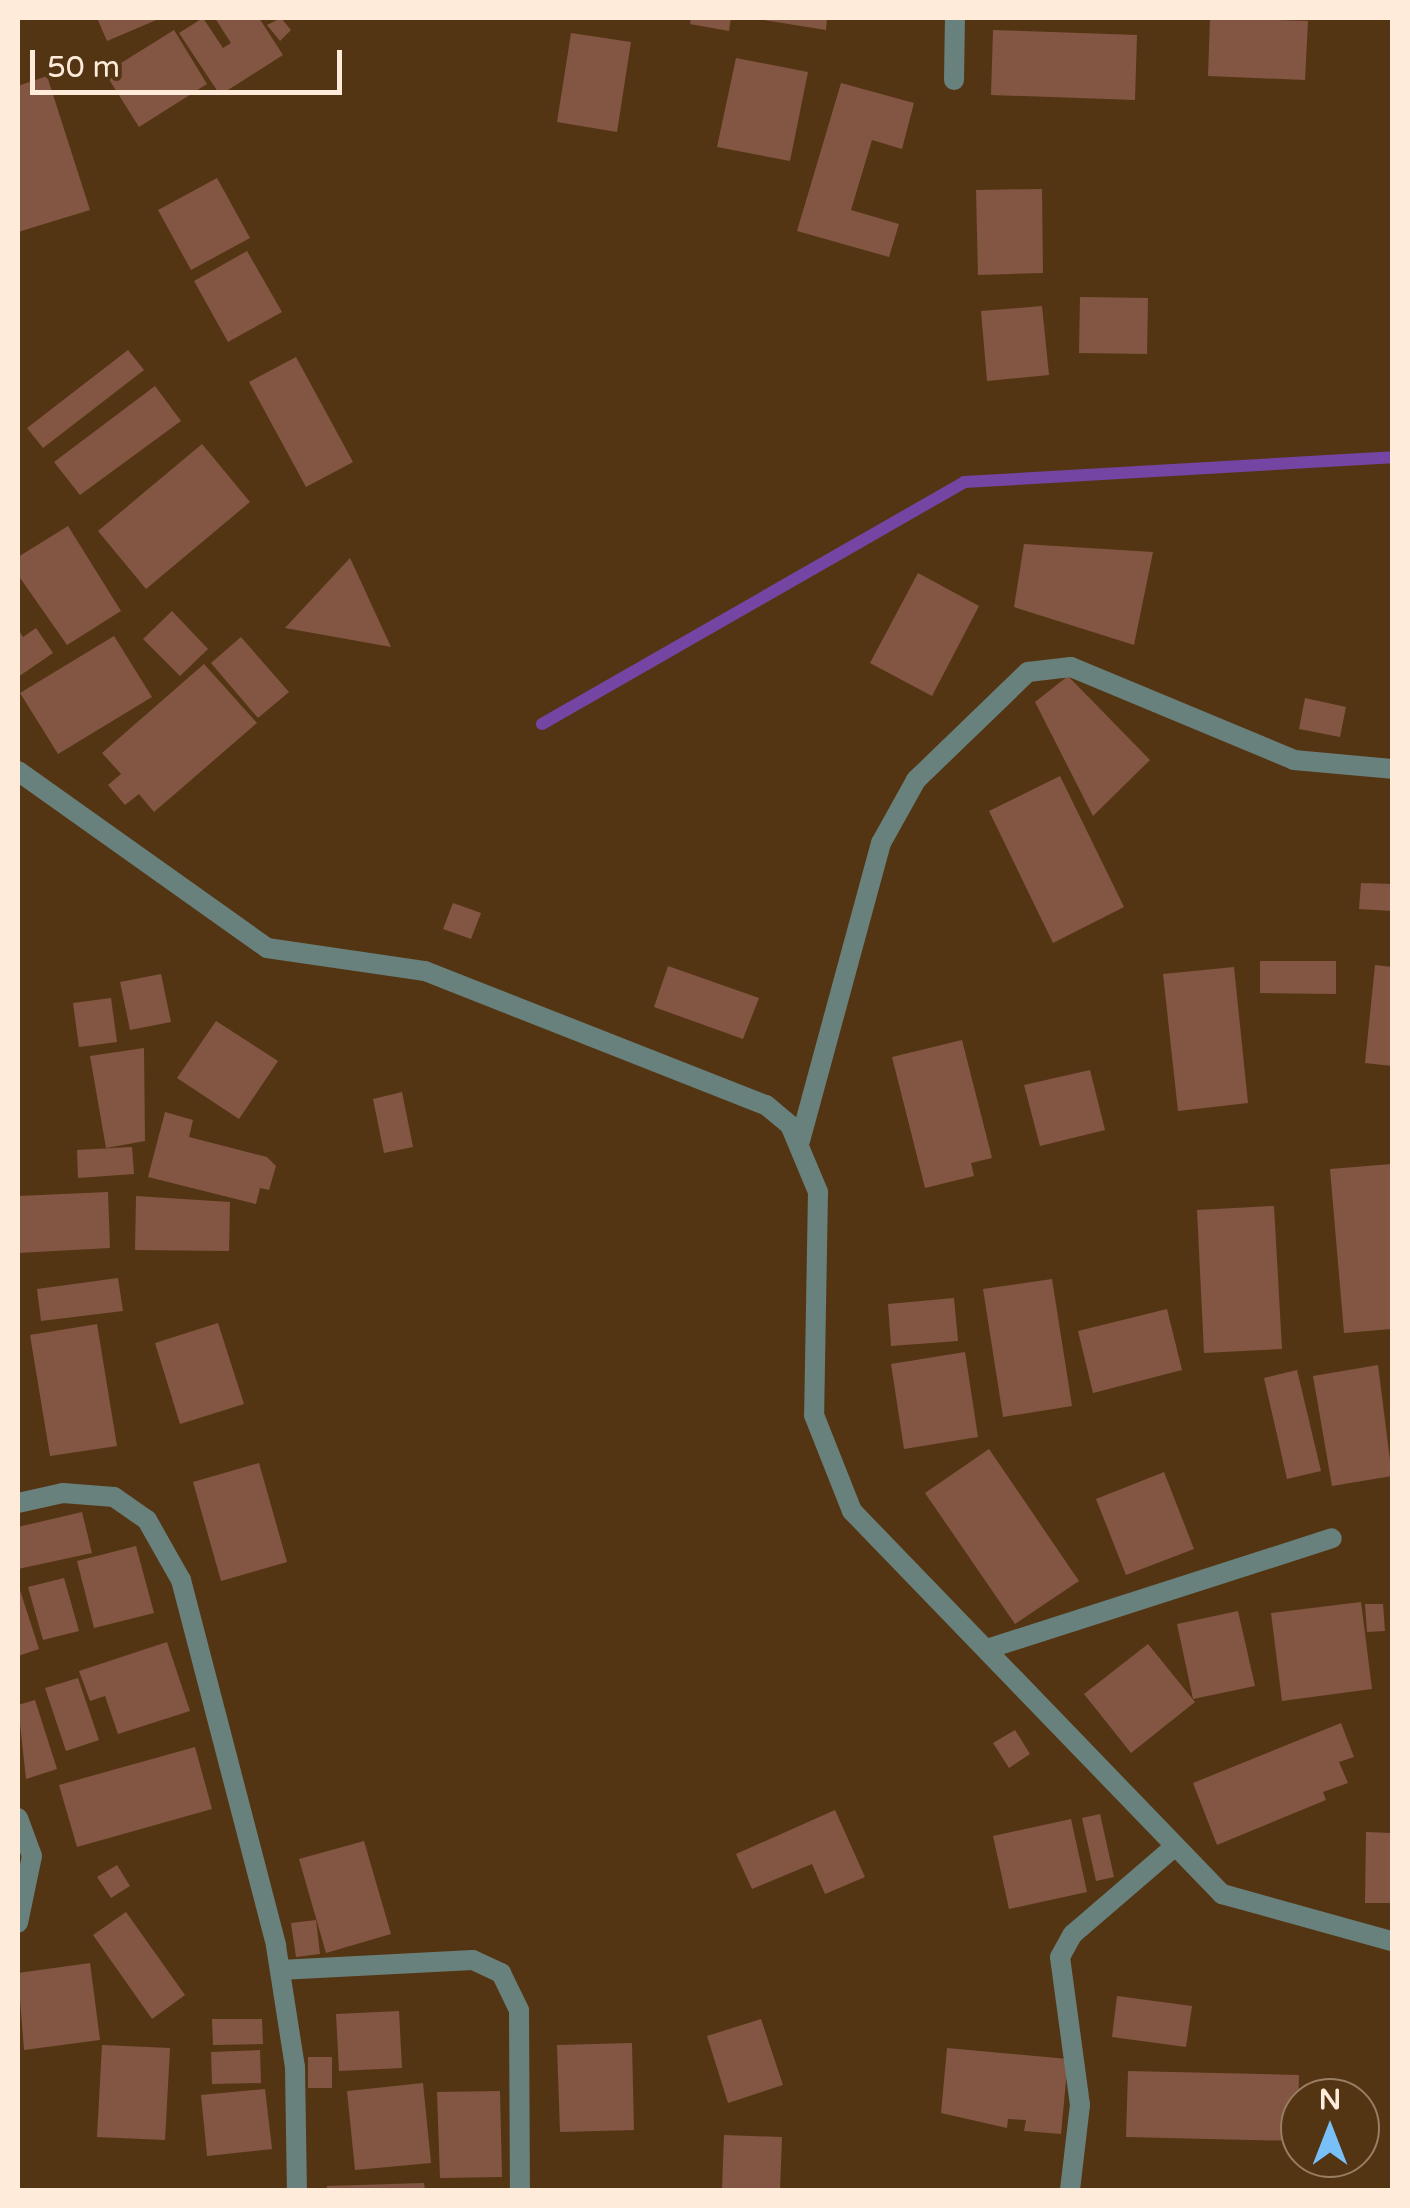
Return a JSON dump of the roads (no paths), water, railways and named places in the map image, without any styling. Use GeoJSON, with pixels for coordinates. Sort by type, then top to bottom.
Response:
{"type":"FeatureCollection","features":[{"type":"Feature","properties":{"kind":"street"},"geometry":{"type":"LineString","coordinates":[[954,18],[954,80]]}},
{"type":"Feature","properties":{"kind":"street"},"geometry":{"type":"LineString","coordinates":[[800,1141],[881,842],[916,780],[1028,672],[1071,666],[1294,760],[1392,769]]}},
{"type":"Feature","properties":{"kind":"street"},"geometry":{"type":"LineString","coordinates":[[18,772],[267,948],[425,971],[766,1106],[800,1141],[818,1192],[822,1249],[810,1337],[822,1455],[852,1511],[899,1568],[987,1648],[1174,1848],[1244,1905],[1392,1941]]}},
{"type":"Feature","properties":{"kind":"street"},"geometry":{"type":"LineString","coordinates":[[18,1503],[63,1493],[114,1498],[147,1520],[181,1580],[280,1970],[295,2067],[297,2190]]}},
{"type":"Feature","properties":{"kind":"street"},"geometry":{"type":"LineString","coordinates":[[987,1648],[1332,1538]]}},
{"type":"Feature","properties":{"kind":"street"},"geometry":{"type":"LineString","coordinates":[[18,1818],[32,1856],[18,1923]]}},
{"type":"Feature","properties":{"kind":"street"},"geometry":{"type":"LineString","coordinates":[[1070,2190],[1080,2105],[1060,1957],[1073,1934],[1174,1848]]}},
{"type":"Feature","properties":{"kind":"street"},"geometry":{"type":"LineString","coordinates":[[280,1970],[473,1960],[501,1973],[520,2010],[520,2190]]}},
{"type":"Feature","properties":{"kind":"waterway"},"geometry":{"type":"LineString","coordinates":[[542,724],[964,482],[1392,457]]}}]}
